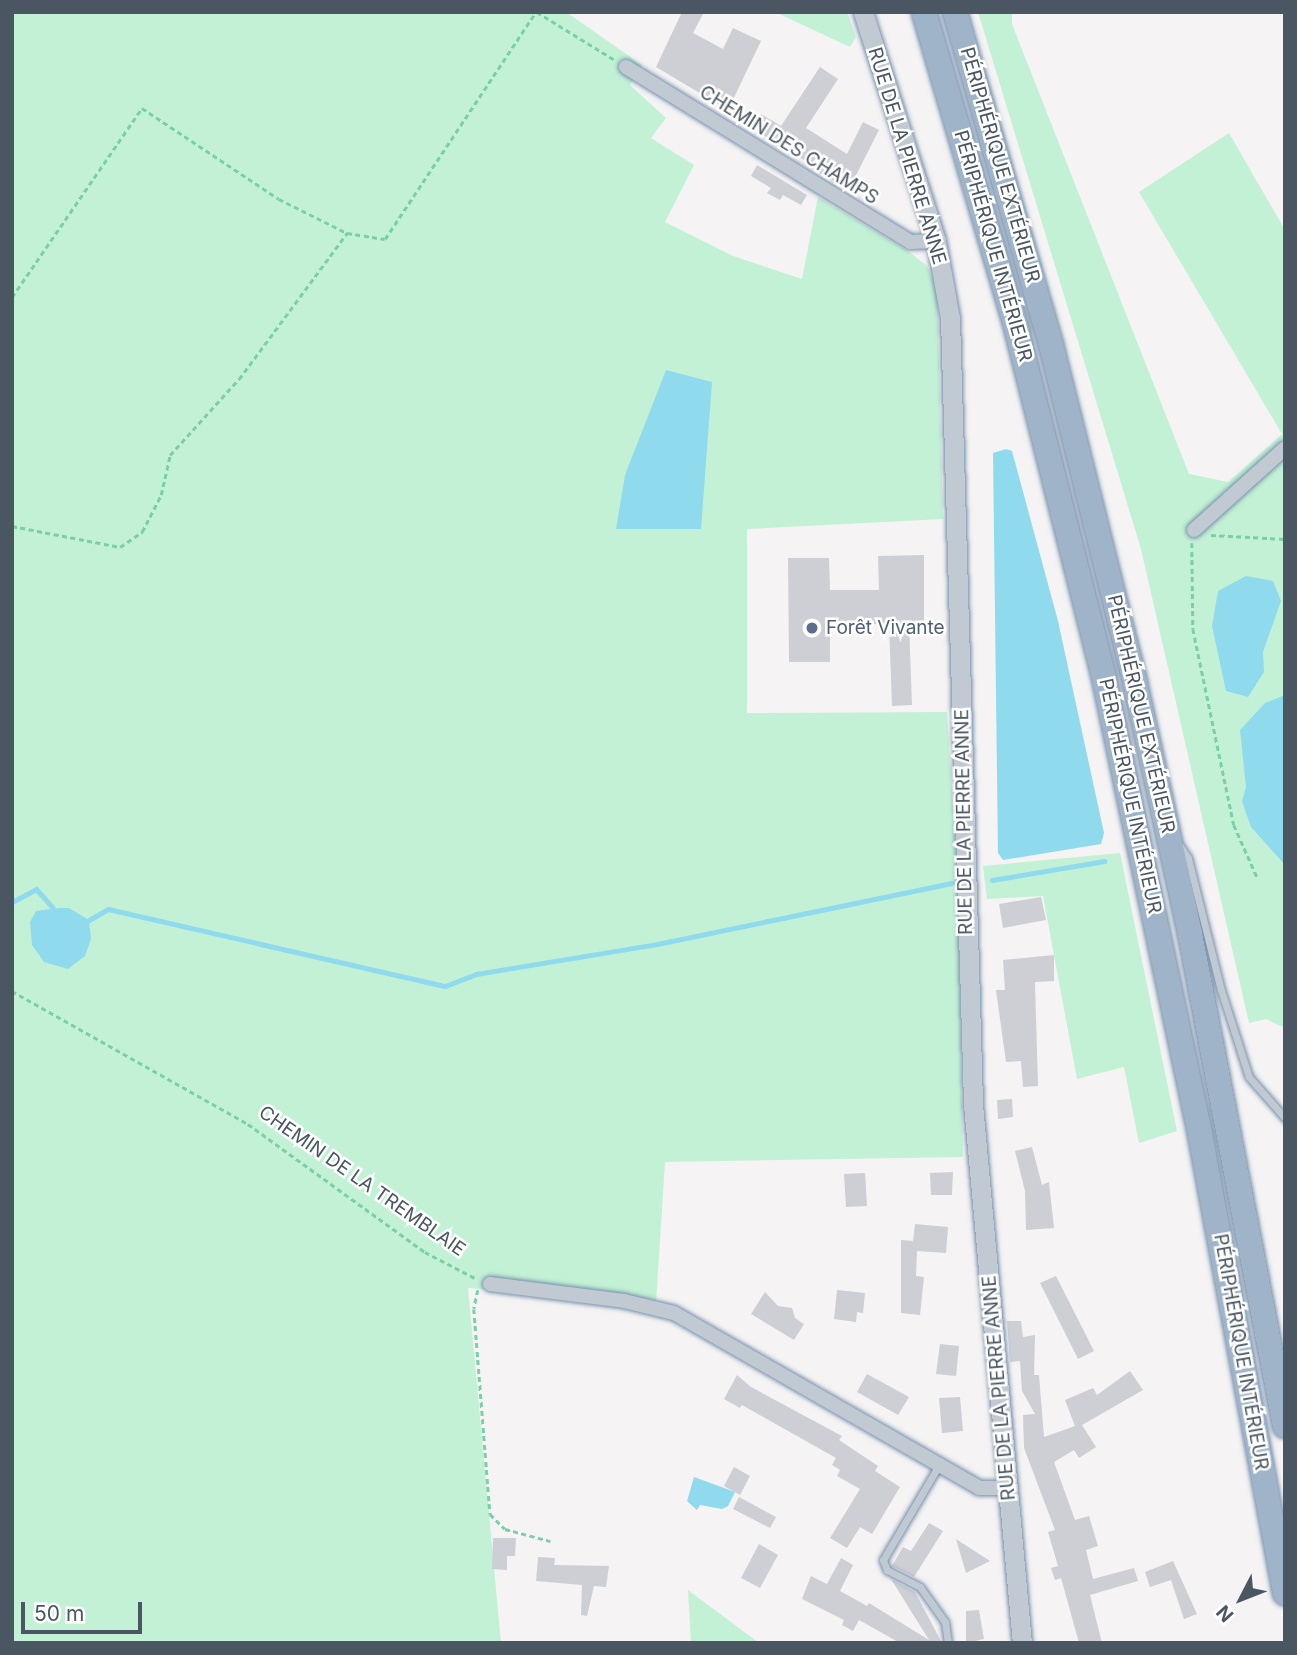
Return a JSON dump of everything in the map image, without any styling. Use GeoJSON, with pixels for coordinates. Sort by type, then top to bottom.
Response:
{"type":"FeatureCollection","features":[{"type":"Feature","properties":{"kind":"highway","name":"PÉRIPHÉRIQUE INTÉRIEUR"},"geometry":{"type":"LineString","coordinates":[[924,12],[1017,331],[1104,678],[1200,1134],[1285,1593]]}},
{"type":"Feature","properties":{"kind":"highway","name":"PÉRIPHÉRIQUE EXTÉRIEUR"},"geometry":{"type":"LineString","coordinates":[[954,12],[1082,459],[1168,830],[1285,1426]]}},
{"type":"Feature","properties":{"kind":"street","name":"RUE DE LA PIERRE ANNE"},"geometry":{"type":"LineString","coordinates":[[863,12],[936,240],[954,379],[973,1104],[1022,1643]]}},
{"type":"Feature","properties":{"kind":"street","name":"CHEMIN DES CHAMPS"},"geometry":{"type":"LineString","coordinates":[[626,68],[910,242],[936,240]]}},
{"type":"Feature","properties":{"kind":"street"},"geometry":{"type":"LineString","coordinates":[[1194,530],[1285,448]]}},
{"type":"Feature","properties":{"kind":"street"},"geometry":{"type":"LineString","coordinates":[[490,1284],[624,1301],[674,1313],[979,1488],[1008,1488]]}},
{"type":"Feature","properties":{"kind":"lane"},"geometry":{"type":"LineString","coordinates":[[1168,830],[1188,858],[1221,990],[1249,1077],[1285,1118]]}},
{"type":"Feature","properties":{"kind":"lane"},"geometry":{"type":"LineString","coordinates":[[939,1465],[883,1560],[887,1570],[920,1587],[945,1622],[948,1643]]}},
{"type":"Feature","properties":{"kind":"path"},"geometry":{"type":"LineString","coordinates":[[12,297],[142,108],[279,200],[347,233],[384,239],[537,12],[626,68]]}},
{"type":"Feature","properties":{"kind":"path"},"geometry":{"type":"LineString","coordinates":[[12,526],[120,547],[142,532],[161,495],[170,455],[239,379],[347,233]]}},
{"type":"Feature","properties":{"kind":"path"},"geometry":{"type":"LineString","coordinates":[[1258,877],[1234,825],[1194,629],[1190,577],[1194,530],[1218,536],[1285,539]]}},
{"type":"Feature","properties":{"kind":"path","name":"CHEMIN DE LA TREMBLAIE"},"geometry":{"type":"LineString","coordinates":[[12,991],[248,1124],[425,1252],[490,1284]]}},
{"type":"Feature","properties":{"kind":"path"},"geometry":{"type":"LineString","coordinates":[[490,1284],[477,1292],[474,1309],[488,1506],[501,1527],[550,1541]]}},
{"type":"Feature","properties":{"kind":"green space"},"geometry":{"type":"Polygon","coordinates":[[[12,12],[566,12],[642,65],[630,85],[666,118],[651,138],[694,165],[665,222],[733,256],[802,279],[818,197],[908,251],[927,266],[937,290],[943,519],[747,529],[747,713],[947,712],[958,885],[963,1157],[665,1162],[656,1303],[468,1288],[501,1643],[12,1643],[12,12]]]}},
{"type":"Feature","properties":{"kind":"green space"},"geometry":{"type":"Polygon","coordinates":[[[775,12],[847,12],[856,37],[850,47],[775,12]]]}},
{"type":"Feature","properties":{"kind":"green space"},"geometry":{"type":"Polygon","coordinates":[[[978,12],[1012,12],[1012,24],[1189,474],[1228,482],[1282,434],[1139,192],[1229,133],[1285,230],[1285,1028],[1266,1019],[1249,1023],[1141,549],[978,12]]]}},
{"type":"Feature","properties":{"kind":"green space"},"geometry":{"type":"Polygon","coordinates":[[[1120,853],[1177,1131],[1139,1143],[1124,1067],[1077,1079],[1043,896],[987,899],[983,866],[1120,853]]]}},
{"type":"Feature","properties":{"kind":"green space"},"geometry":{"type":"Polygon","coordinates":[[[688,1590],[759,1643],[691,1643],[688,1590]]]}},
{"type":"Feature","properties":{"kind":"water"},"geometry":{"type":"Polygon","coordinates":[[[666,370],[712,382],[701,529],[616,529],[625,475],[666,370]]]}},
{"type":"Feature","properties":{"kind":"water"},"geometry":{"type":"Polygon","coordinates":[[[1006,449],[1012,451],[1058,621],[1104,833],[1101,844],[1003,860],[998,853],[993,453],[1006,449]]]}},
{"type":"Feature","properties":{"kind":"water"},"geometry":{"type":"Polygon","coordinates":[[[1246,576],[1273,581],[1281,601],[1263,652],[1264,672],[1248,697],[1226,691],[1212,626],[1218,591],[1246,576]]]}},
{"type":"Feature","properties":{"kind":"water"},"geometry":{"type":"Polygon","coordinates":[[[1285,695],[1285,865],[1251,827],[1242,801],[1246,787],[1240,730],[1265,703],[1285,695]]]}},
{"type":"Feature","properties":{"kind":"water"},"geometry":{"type":"Polygon","coordinates":[[[69,908],[89,920],[91,939],[85,956],[68,969],[44,962],[32,945],[30,922],[36,911],[69,908]]]}},
{"type":"Feature","properties":{"kind":"water"},"geometry":{"type":"Polygon","coordinates":[[[694,1477],[735,1492],[728,1506],[722,1509],[700,1505],[697,1510],[687,1501],[694,1477]]]}},
{"type":"Feature","properties":{"kind":"building"},"geometry":{"type":"Polygon","coordinates":[[[682,12],[704,12],[693,33],[723,49],[733,28],[761,41],[728,110],[656,67],[682,12]]]}},
{"type":"Feature","properties":{"kind":"building"},"geometry":{"type":"Polygon","coordinates":[[[820,67],[838,79],[806,128],[847,154],[863,122],[879,130],[849,189],[805,165],[807,162],[752,128],[761,114],[781,126],[820,67]]]}},
{"type":"Feature","properties":{"kind":"building"},"geometry":{"type":"Polygon","coordinates":[[[757,165],[807,195],[801,205],[783,195],[780,200],[767,193],[771,188],[751,176],[757,165]]]}},
{"type":"Feature","properties":{"kind":"building"},"geometry":{"type":"Polygon","coordinates":[[[924,555],[924,624],[909,624],[912,705],[892,706],[889,624],[830,624],[830,662],[789,662],[788,558],[829,558],[830,590],[879,590],[878,556],[924,555]]]}},
{"type":"Feature","properties":{"kind":"building"},"geometry":{"type":"Polygon","coordinates":[[[1041,897],[1046,920],[1003,928],[999,904],[1041,897]]]}},
{"type":"Feature","properties":{"kind":"building"},"geometry":{"type":"Polygon","coordinates":[[[1054,955],[1054,981],[1035,982],[1038,1086],[1023,1087],[1021,1061],[1006,1062],[996,990],[1005,990],[1003,960],[1054,955]]]}},
{"type":"Feature","properties":{"kind":"building"},"geometry":{"type":"Polygon","coordinates":[[[1012,1099],[1013,1117],[998,1119],[997,1100],[1012,1099]]]}},
{"type":"Feature","properties":{"kind":"building"},"geometry":{"type":"Polygon","coordinates":[[[1032,1147],[1042,1185],[1049,1182],[1054,1228],[1026,1230],[1025,1191],[1015,1151],[1032,1147]]]}},
{"type":"Feature","properties":{"kind":"building"},"geometry":{"type":"Polygon","coordinates":[[[953,1172],[952,1195],[931,1195],[930,1173],[953,1172]]]}},
{"type":"Feature","properties":{"kind":"building"},"geometry":{"type":"Polygon","coordinates":[[[865,1173],[867,1206],[846,1207],[844,1174],[865,1173]]]}},
{"type":"Feature","properties":{"kind":"building"},"geometry":{"type":"Polygon","coordinates":[[[915,1224],[948,1227],[946,1253],[917,1251],[916,1276],[924,1277],[920,1315],[901,1313],[901,1240],[913,1241],[915,1224]]]}},
{"type":"Feature","properties":{"kind":"building"},"geometry":{"type":"Polygon","coordinates":[[[1056,1276],[1094,1351],[1078,1359],[1040,1283],[1056,1276]]]}},
{"type":"Feature","properties":{"kind":"building"},"geometry":{"type":"Polygon","coordinates":[[[837,1290],[865,1293],[863,1313],[857,1312],[856,1322],[834,1319],[837,1290]]]}},
{"type":"Feature","properties":{"kind":"building"},"geometry":{"type":"Polygon","coordinates":[[[765,1292],[778,1306],[792,1308],[795,1318],[804,1324],[794,1340],[751,1314],[765,1292]]]}},
{"type":"Feature","properties":{"kind":"building"},"geometry":{"type":"Polygon","coordinates":[[[1007,1321],[1021,1321],[1023,1337],[1035,1335],[1034,1375],[1039,1375],[1044,1437],[1075,1426],[1065,1400],[1093,1388],[1097,1395],[1130,1371],[1143,1390],[1082,1425],[1096,1447],[1079,1458],[1074,1450],[1054,1462],[1075,1520],[1089,1516],[1098,1546],[1086,1550],[1093,1579],[1134,1568],[1138,1581],[1090,1595],[1102,1643],[1079,1643],[1061,1578],[1055,1580],[1051,1568],[1058,1566],[1048,1532],[1055,1530],[1024,1448],[1023,1415],[1035,1414],[1022,1391],[1020,1361],[1010,1362],[1007,1321]]]}},
{"type":"Feature","properties":{"kind":"building"},"geometry":{"type":"Polygon","coordinates":[[[940,1344],[959,1346],[956,1376],[936,1374],[940,1344]]]}},
{"type":"Feature","properties":{"kind":"building"},"geometry":{"type":"Polygon","coordinates":[[[867,1374],[909,1397],[898,1415],[857,1392],[867,1374]]]}},
{"type":"Feature","properties":{"kind":"building"},"geometry":{"type":"Polygon","coordinates":[[[737,1375],[751,1387],[842,1436],[839,1440],[878,1466],[875,1471],[900,1487],[872,1534],[860,1527],[847,1548],[830,1538],[860,1489],[837,1476],[840,1470],[832,1465],[836,1458],[742,1405],[740,1408],[724,1399],[737,1375]]]}},
{"type":"Feature","properties":{"kind":"building"},"geometry":{"type":"Polygon","coordinates":[[[960,1397],[963,1431],[942,1433],[939,1398],[960,1397]]]}},
{"type":"Feature","properties":{"kind":"building"},"geometry":{"type":"Polygon","coordinates":[[[734,1467],[750,1476],[740,1495],[724,1486],[734,1467]]]}},
{"type":"Feature","properties":{"kind":"building"},"geometry":{"type":"Polygon","coordinates":[[[739,1497],[776,1517],[770,1528],[733,1509],[739,1497]]]}},
{"type":"Feature","properties":{"kind":"building"},"geometry":{"type":"Polygon","coordinates":[[[929,1523],[943,1531],[914,1577],[892,1566],[903,1547],[911,1551],[929,1523]]]}},
{"type":"Feature","properties":{"kind":"building"},"geometry":{"type":"Polygon","coordinates":[[[493,1538],[516,1538],[515,1556],[507,1556],[507,1570],[492,1569],[493,1538]]]}},
{"type":"Feature","properties":{"kind":"building"},"geometry":{"type":"Polygon","coordinates":[[[956,1539],[990,1561],[966,1573],[956,1539]]]}},
{"type":"Feature","properties":{"kind":"building"},"geometry":{"type":"Polygon","coordinates":[[[759,1544],[778,1555],[760,1588],[741,1578],[759,1544]]]}},
{"type":"Feature","properties":{"kind":"building"},"geometry":{"type":"Polygon","coordinates":[[[538,1557],[555,1558],[554,1565],[609,1566],[606,1587],[594,1586],[587,1616],[581,1615],[582,1585],[536,1581],[538,1557]]]}},
{"type":"Feature","properties":{"kind":"building"},"geometry":{"type":"Polygon","coordinates":[[[841,1558],[853,1565],[840,1591],[867,1606],[869,1603],[929,1640],[891,1579],[915,1592],[942,1643],[900,1643],[859,1620],[853,1631],[842,1625],[844,1620],[802,1599],[811,1576],[827,1584],[841,1558]]]}},
{"type":"Feature","properties":{"kind":"building"},"geometry":{"type":"Polygon","coordinates":[[[1173,1561],[1197,1614],[1184,1619],[1171,1580],[1150,1587],[1145,1572],[1173,1561]]]}},
{"type":"Feature","properties":{"kind":"building"},"geometry":{"type":"Polygon","coordinates":[[[979,1610],[984,1639],[966,1643],[966,1611],[979,1610]]]}},
{"type":"Feature","properties":{"kind":"waterway"},"geometry":{"type":"LineString","coordinates":[[992,880],[1104,861]]}},
{"type":"Feature","properties":{"kind":"waterway"},"geometry":{"type":"LineString","coordinates":[[89,920],[108,909],[445,986],[476,974],[657,944],[952,883]]}},
{"type":"Feature","properties":{"kind":"waterway"},"geometry":{"type":"LineString","coordinates":[[12,902],[36,889],[53,908]]}},
{"type":"Feature","properties":{"kind":"place","name":"Forêt Vivante"},"geometry":{"type":"Point","coordinates":[812,628]}}]}
